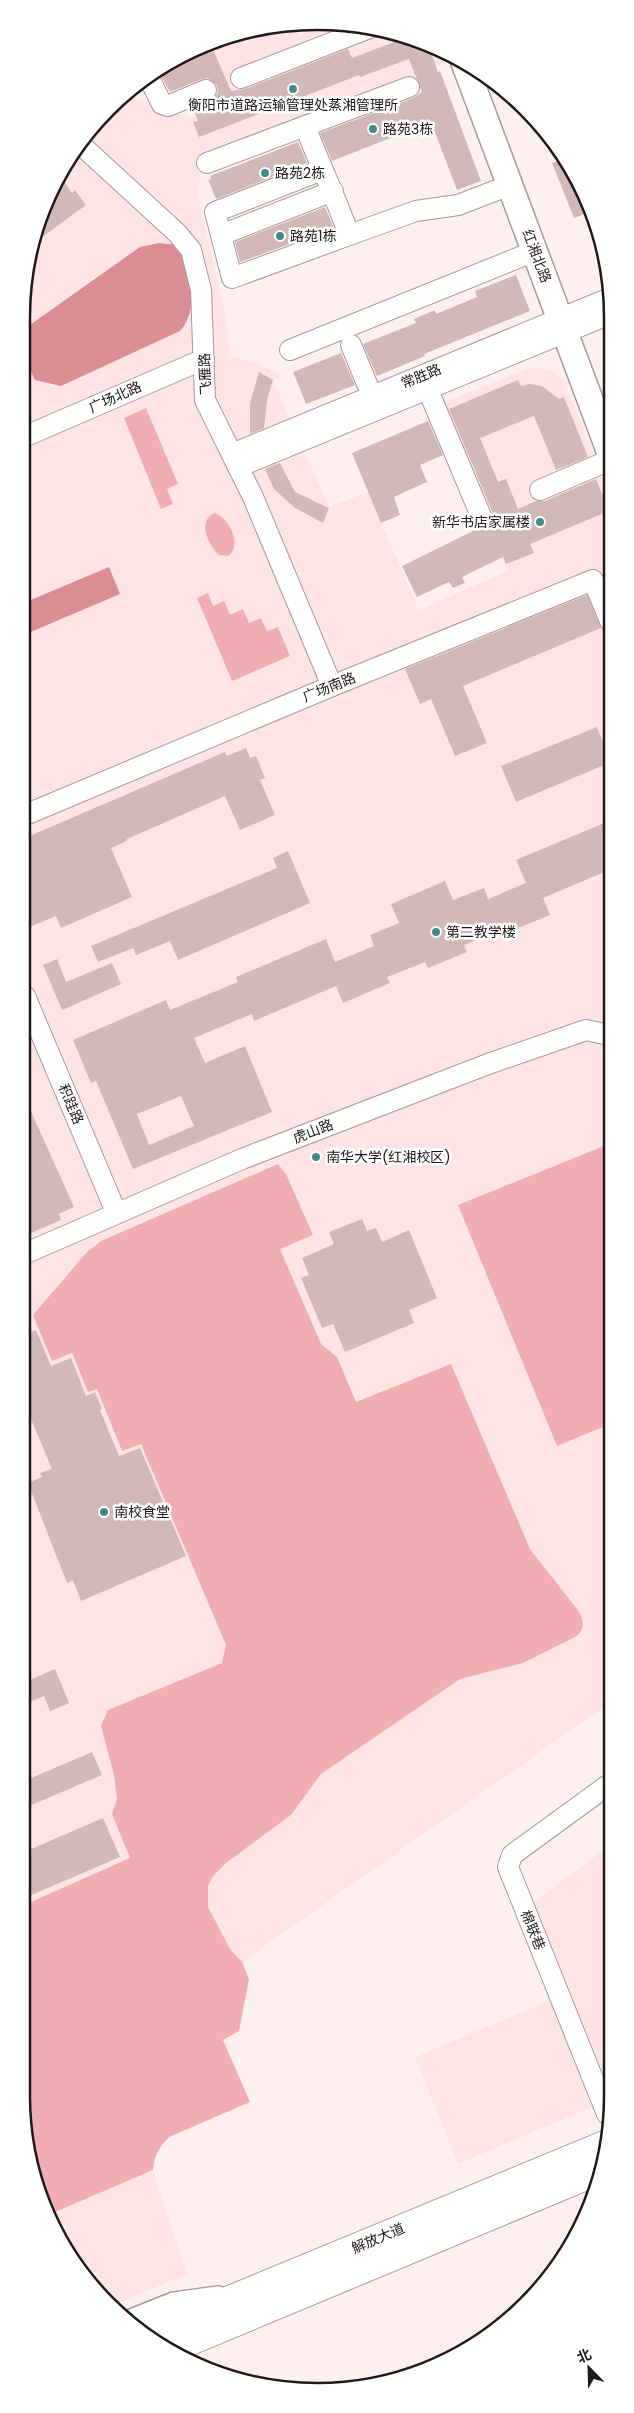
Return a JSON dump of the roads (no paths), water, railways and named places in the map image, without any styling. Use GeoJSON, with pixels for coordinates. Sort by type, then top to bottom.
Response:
{"type":"FeatureCollection","features":[{"type":"Feature","properties":{"kind":"highway","name":"解放大道"},"geometry":{"type":"LineString","coordinates":[[153,2332],[599,2147]]}},
{"type":"Feature","properties":{"kind":"highway","name":"解放大道"},"geometry":{"type":"LineString","coordinates":[[177,2347],[593,2173]]}},
{"type":"Feature","properties":{"kind":"main road","name":"红湘北路"},"geometry":{"type":"LineString","coordinates":[[468,72],[535,251],[604,398]]}},
{"type":"Feature","properties":{"kind":"main road","name":"红湘北路"},"geometry":{"type":"LineString","coordinates":[[489,87],[569,323],[604,434]]}},
{"type":"Feature","properties":{"kind":"main road"},"geometry":{"type":"LineString","coordinates":[[137,2320],[174,2305],[240,2296]]}},
{"type":"Feature","properties":{"kind":"street"},"geometry":{"type":"LineString","coordinates":[[241,78],[357,33]]}},
{"type":"Feature","properties":{"kind":"street"},"geometry":{"type":"LineString","coordinates":[[148,85],[162,104],[168,106],[206,90]]}},
{"type":"Feature","properties":{"kind":"street"},"geometry":{"type":"LineString","coordinates":[[206,163],[409,87]]}},
{"type":"Feature","properties":{"kind":"street"},"geometry":{"type":"LineString","coordinates":[[305,126],[322,170],[333,190],[349,235]]}},
{"type":"Feature","properties":{"kind":"street","name":"飞雁路"},"geometry":{"type":"LineString","coordinates":[[85,148],[177,233],[191,250],[201,290],[205,400],[235,461],[332,686]]}},
{"type":"Feature","properties":{"kind":"street"},"geometry":{"type":"LineString","coordinates":[[322,170],[214,212],[232,278],[416,211],[458,205],[510,185]]}},
{"type":"Feature","properties":{"kind":"street"},"geometry":{"type":"LineString","coordinates":[[221,235],[333,190]]}},
{"type":"Feature","properties":{"kind":"street"},"geometry":{"type":"LineString","coordinates":[[290,350],[535,251]]}},
{"type":"Feature","properties":{"kind":"street","name":"常胜路"},"geometry":{"type":"LineString","coordinates":[[235,461],[569,323],[603,302]]}},
{"type":"Feature","properties":{"kind":"street","name":"常胜路"},"geometry":{"type":"LineString","coordinates":[[569,323],[604,315]]}},
{"type":"Feature","properties":{"kind":"street"},"geometry":{"type":"LineString","coordinates":[[351,345],[375,403]]}},
{"type":"Feature","properties":{"kind":"street","name":"广场北路"},"geometry":{"type":"LineString","coordinates":[[30,434],[204,359]]}},
{"type":"Feature","properties":{"kind":"street"},"geometry":{"type":"LineString","coordinates":[[425,382],[481,516]]}},
{"type":"Feature","properties":{"kind":"street"},"geometry":{"type":"LineString","coordinates":[[540,490],[604,463]]}},
{"type":"Feature","properties":{"kind":"street","name":"广场南路"},"geometry":{"type":"LineString","coordinates":[[30,813],[332,686],[593,580],[604,607]]}},
{"type":"Feature","properties":{"kind":"street","name":"积跬路"},"geometry":{"type":"LineString","coordinates":[[30,1008],[116,1212]]}},
{"type":"Feature","properties":{"kind":"street","name":"虎山路"},"geometry":{"type":"LineString","coordinates":[[30,1251],[116,1212],[242,1159],[488,1064],[586,1030],[604,1033]]}},
{"type":"Feature","properties":{"kind":"street","name":"棉联巷"},"geometry":{"type":"LineString","coordinates":[[604,1788],[512,1855],[508,1867],[604,2105]]}},
{"type":"Feature","properties":{"kind":"place","name":"衡阳市道路运输管理处蒸湘管理所"},"geometry":{"type":"Point","coordinates":[293,89]}},
{"type":"Feature","properties":{"kind":"place","name":"路苑3栋"},"geometry":{"type":"Point","coordinates":[373,129]}},
{"type":"Feature","properties":{"kind":"place","name":"路苑2栋"},"geometry":{"type":"Point","coordinates":[265,173]}},
{"type":"Feature","properties":{"kind":"place","name":"路苑1栋"},"geometry":{"type":"Point","coordinates":[280,236]}},
{"type":"Feature","properties":{"kind":"place","name":"新华书店家属楼"},"geometry":{"type":"Point","coordinates":[540,522]}},
{"type":"Feature","properties":{"kind":"place","name":"第二教学楼"},"geometry":{"type":"Point","coordinates":[436,932]}},
{"type":"Feature","properties":{"kind":"place","name":"南华大学(红湘校区)"},"geometry":{"type":"Point","coordinates":[316,1157]}},
{"type":"Feature","properties":{"kind":"place","name":"南校食堂"},"geometry":{"type":"Point","coordinates":[104,1512]}}]}
